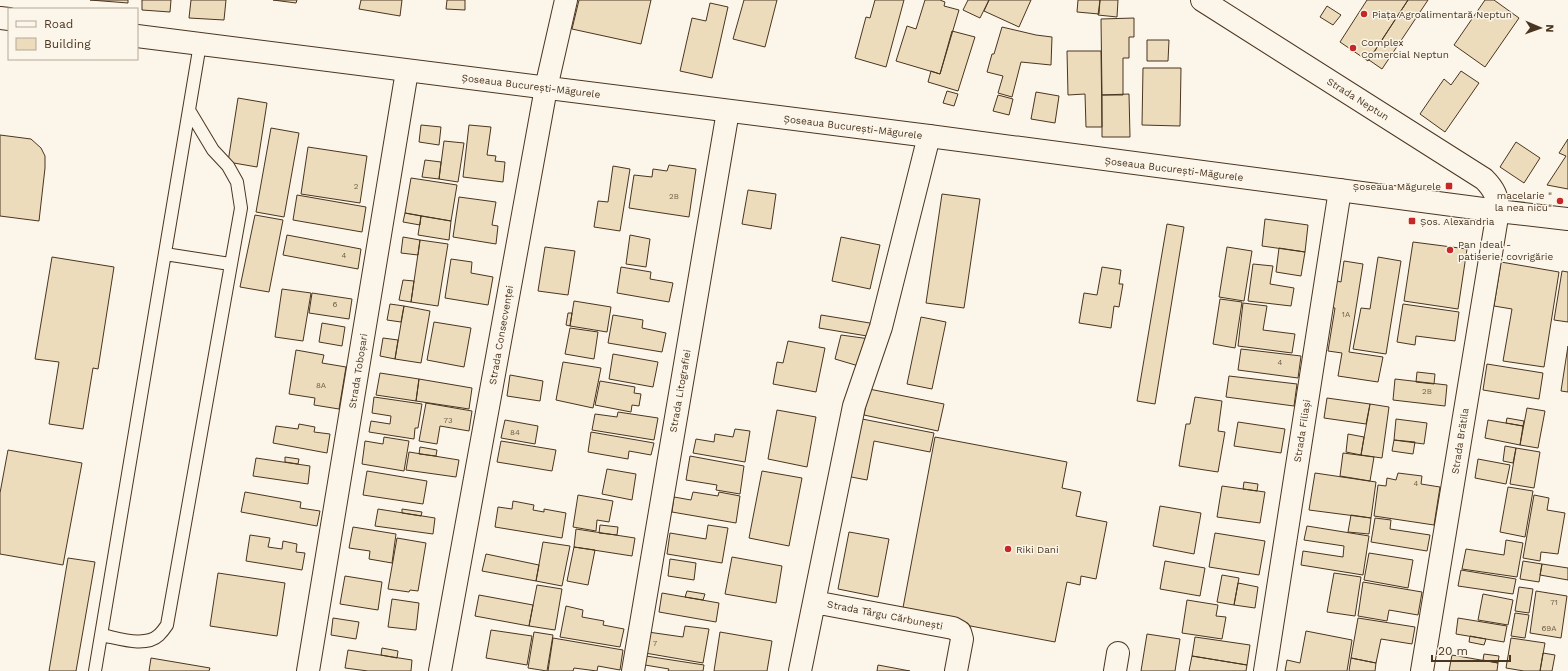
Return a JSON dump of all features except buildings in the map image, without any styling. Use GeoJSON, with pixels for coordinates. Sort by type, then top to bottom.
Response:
{"type":"FeatureCollection","features":[{"type":"Feature","properties":{"kind":"street","name":"Strada Consecvenței"},"geometry":{"type":"LineString","coordinates":[[440,671],[546,88],[566,0]]}},
{"type":"Feature","properties":{"kind":"street","name":"Strada Neptun"},"geometry":{"type":"LineString","coordinates":[[1202,0],[1484,179],[1493,187],[1498,199],[1498,211]]}},
{"type":"Feature","properties":{"kind":"street","name":"Șoseaua București-Măgurele"},"geometry":{"type":"LineString","coordinates":[[138,36],[929,136],[1568,219]]}},
{"type":"Feature","properties":{"kind":"street","name":"Strada Toboșari"},"geometry":{"type":"LineString","coordinates":[[308,671],[407,71]]}},
{"type":"Feature","properties":{"kind":"street","name":"Strada Litografiei"},"geometry":{"type":"LineString","coordinates":[[633,671],[728,111]]}},
{"type":"Feature","properties":{"kind":"street"},"geometry":{"type":"LineString","coordinates":[[814,602],[854,406],[881,327],[929,136]]}},
{"type":"Feature","properties":{"kind":"street","name":"Strada Filiași"},"geometry":{"type":"LineString","coordinates":[[1265,671],[1340,190]]}},
{"type":"Feature","properties":{"kind":"street","name":"Strada Brătila"},"geometry":{"type":"LineString","coordinates":[[1422,671],[1498,211]]}},
{"type":"Feature","properties":{"kind":"street","name":"Strada Târgu Cărbunești"},"geometry":{"type":"LineString","coordinates":[[800,671],[814,602],[956,630],[960,632],[962,640],[956,671]]}},
{"type":"Feature","properties":{"kind":"lane"},"geometry":{"type":"LineString","coordinates":[[95,671],[200,44]]}},
{"type":"Feature","properties":{"kind":"lane"},"geometry":{"type":"LineString","coordinates":[[101,635],[139,641],[151,639],[159,635],[167,625],[241,208],[237,182],[228,166],[213,150],[189,110]]}},
{"type":"Feature","properties":{"kind":"lane"},"geometry":{"type":"LineString","coordinates":[[165,254],[230,264]]}},
{"type":"Feature","properties":{"kind":"place","name":"Piața Agroalimentară Neptun"},"geometry":{"type":"Point","coordinates":[1364,14]}},
{"type":"Feature","properties":{"kind":"place","name":"Complex Comercial Neptun"},"geometry":{"type":"Point","coordinates":[1353,48]}},
{"type":"Feature","properties":{"kind":"place","name":"Șoseaua Măgurele"},"geometry":{"type":"Point","coordinates":[1449,186]}},
{"type":"Feature","properties":{"kind":"place","name":"macelarie \" la nea nicu\""},"geometry":{"type":"Point","coordinates":[1560,201]}},
{"type":"Feature","properties":{"kind":"place","name":"Șos. Alexandria"},"geometry":{"type":"Point","coordinates":[1412,221]}},
{"type":"Feature","properties":{"kind":"place","name":"Pan Ideal - patiserie, covrigărie"},"geometry":{"type":"Point","coordinates":[1450,250]}},
{"type":"Feature","properties":{"kind":"place","name":"Riki Dani"},"geometry":{"type":"Point","coordinates":[1008,549]}}]}
